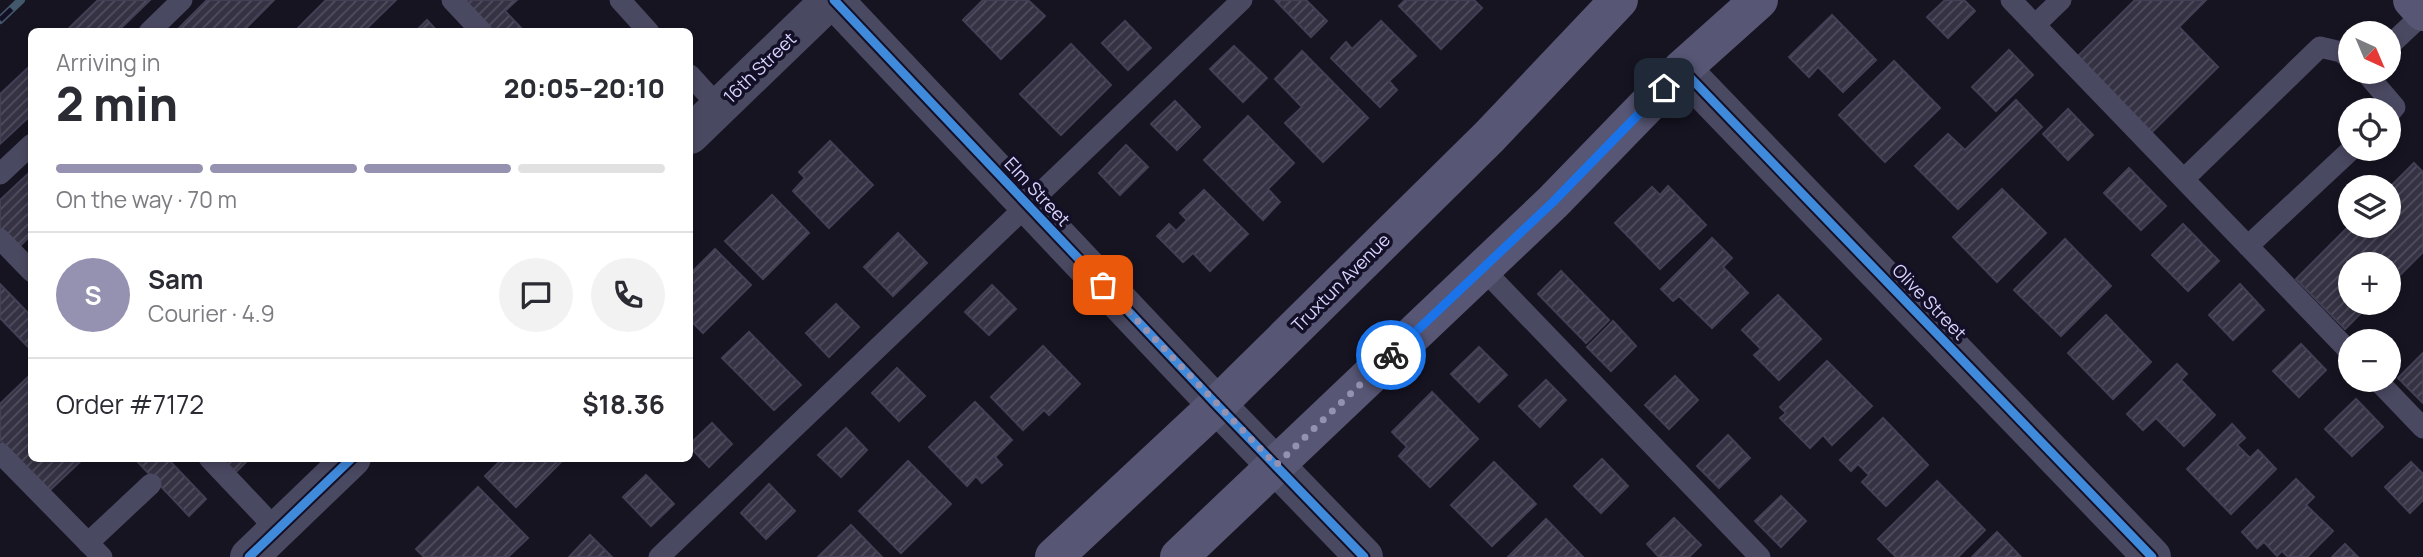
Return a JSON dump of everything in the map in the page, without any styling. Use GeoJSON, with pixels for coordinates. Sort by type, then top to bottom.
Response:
{"type":"FeatureCollection","features":[{"type":"Feature","properties":{"kind":"main road","name":"Truxtun Avenue"},"geometry":{"type":"LineString","coordinates":[[1054,557],[1217,405],[1489,137],[1619,0]]}},
{"type":"Feature","properties":{"kind":"main road"},"geometry":{"type":"LineString","coordinates":[[1179,557],[1553,202],[1682,69],[1759,0]]}},
{"type":"Feature","properties":{"kind":"main road"},"geometry":{"type":"LineString","coordinates":[[2412,0],[2423,13]]}},
{"type":"Feature","properties":{"kind":"street","name":"16th Street"},"geometry":{"type":"LineString","coordinates":[[693,132],[832,0]]}},
{"type":"Feature","properties":{"kind":"street","name":"Elm Street"},"geometry":{"type":"LineString","coordinates":[[832,0],[1364,557]]}},
{"type":"Feature","properties":{"kind":"street","name":"Olive Street"},"geometry":{"type":"LineString","coordinates":[[1682,69],[2152,557]]}},
{"type":"Feature","properties":{"kind":"street"},"geometry":{"type":"LineString","coordinates":[[249,557],[348,462]]}},
{"type":"Feature","properties":{"kind":"lane"},"geometry":{"type":"LineString","coordinates":[[153,28],[182,0]]}},
{"type":"Feature","properties":{"kind":"lane"},"geometry":{"type":"LineString","coordinates":[[452,0],[478,28]]}},
{"type":"Feature","properties":{"kind":"lane"},"geometry":{"type":"LineString","coordinates":[[620,0],[645,28]]}},
{"type":"Feature","properties":{"kind":"lane"},"geometry":{"type":"LineString","coordinates":[[659,557],[1242,0]]}},
{"type":"Feature","properties":{"kind":"lane"},"geometry":{"type":"LineString","coordinates":[[2011,0],[2338,340]]}},
{"type":"Feature","properties":{"kind":"lane"},"geometry":{"type":"LineString","coordinates":[[2035,25],[2061,0]]}},
{"type":"Feature","properties":{"kind":"lane"},"geometry":{"type":"LineString","coordinates":[[2401,34],[2423,13]]}},
{"type":"Feature","properties":{"kind":"lane"},"geometry":{"type":"LineString","coordinates":[[2184,180],[2320,47],[2338,51]]}},
{"type":"Feature","properties":{"kind":"lane"},"geometry":{"type":"LineString","coordinates":[[693,78],[719,107]]}},
{"type":"Feature","properties":{"kind":"lane"},"geometry":{"type":"LineString","coordinates":[[2375,84],[2387,98]]}},
{"type":"Feature","properties":{"kind":"lane"},"geometry":{"type":"LineString","coordinates":[[0,174],[28,148]]}},
{"type":"Feature","properties":{"kind":"lane"},"geometry":{"type":"LineString","coordinates":[[2248,246],[2339,161]]}},
{"type":"Feature","properties":{"kind":"lane"},"geometry":{"type":"LineString","coordinates":[[0,239],[28,268]]}},
{"type":"Feature","properties":{"kind":"lane"},"geometry":{"type":"LineString","coordinates":[[1482,268],[1760,557]]}},
{"type":"Feature","properties":{"kind":"lane"},"geometry":{"type":"LineString","coordinates":[[2388,392],[2423,428]]}},
{"type":"Feature","properties":{"kind":"lane"},"geometry":{"type":"LineString","coordinates":[[0,453],[95,550],[151,484]]}},
{"type":"Feature","properties":{"kind":"lane"},"geometry":{"type":"LineString","coordinates":[[213,462],[278,530]]}},
{"type":"Feature","properties":{"kind":"building"},"geometry":{"type":"Polygon","coordinates":[[[98,0],[150,0],[121,28],[69,28],[98,0]]]}},
{"type":"Feature","properties":{"kind":"building"},"geometry":{"type":"Polygon","coordinates":[[[207,0],[274,0],[246,28],[179,28],[207,0]]]}},
{"type":"Feature","properties":{"kind":"building"},"geometry":{"type":"Polygon","coordinates":[[[326,0],[396,0],[367,28],[298,28],[326,0]]]}},
{"type":"Feature","properties":{"kind":"building"},"geometry":{"type":"Polygon","coordinates":[[[464,0],[517,0],[505,11],[521,28],[490,28],[464,0]]]}},
{"type":"Feature","properties":{"kind":"building"},"geometry":{"type":"Polygon","coordinates":[[[983,0],[1028,0],[1045,16],[1001,59],[963,20],[983,0]]]}},
{"type":"Feature","properties":{"kind":"building"},"geometry":{"type":"Polygon","coordinates":[[[1275,0],[1306,0],[1327,21],[1311,37],[1275,0]]]}},
{"type":"Feature","properties":{"kind":"building"},"geometry":{"type":"Polygon","coordinates":[[[1405,0],[1474,0],[1482,8],[1441,49],[1399,6],[1405,0]]]}},
{"type":"Feature","properties":{"kind":"building"},"geometry":{"type":"Polygon","coordinates":[[[1945,0],[1964,0],[1975,11],[1948,38],[1927,17],[1945,0]]]}},
{"type":"Feature","properties":{"kind":"building"},"geometry":{"type":"Polygon","coordinates":[[[2135,0],[2206,0],[2179,27],[2218,67],[2150,134],[2075,59],[2135,0]]]}},
{"type":"Feature","properties":{"kind":"building"},"geometry":{"type":"Polygon","coordinates":[[[1832,15],[1876,60],[1843,92],[1818,67],[1809,77],[1789,57],[1832,15]]]}},
{"type":"Feature","properties":{"kind":"building"},"geometry":{"type":"Polygon","coordinates":[[[427,20],[434,28],[419,28],[427,20]]]}},
{"type":"Feature","properties":{"kind":"building"},"geometry":{"type":"Polygon","coordinates":[[[1125,21],[1151,48],[1128,70],[1102,43],[1125,21]]]}},
{"type":"Feature","properties":{"kind":"building"},"geometry":{"type":"Polygon","coordinates":[[[1381,21],[1416,56],[1389,81],[1397,90],[1380,107],[1331,58],[1346,42],[1352,49],[1381,21]]]}},
{"type":"Feature","properties":{"kind":"building"},"geometry":{"type":"Polygon","coordinates":[[[1071,44],[1111,85],[1061,135],[1020,94],[1071,44]]]}},
{"type":"Feature","properties":{"kind":"building"},"geometry":{"type":"Polygon","coordinates":[[[1234,46],[1267,78],[1243,102],[1210,69],[1234,46]]]}},
{"type":"Feature","properties":{"kind":"building"},"geometry":{"type":"Polygon","coordinates":[[[2009,50],[2033,75],[1996,111],[1972,87],[2009,50]]]}},
{"type":"Feature","properties":{"kind":"building"},"geometry":{"type":"Polygon","coordinates":[[[1302,51],[1368,118],[1323,162],[1285,123],[1302,107],[1275,79],[1302,51]]]}},
{"type":"Feature","properties":{"kind":"building"},"geometry":{"type":"Polygon","coordinates":[[[1894,61],[1940,108],[1885,162],[1839,115],[1894,61]]]}},
{"type":"Feature","properties":{"kind":"building"},"geometry":{"type":"Polygon","coordinates":[[[28,68],[28,118],[0,144],[0,94],[28,68]]]}},
{"type":"Feature","properties":{"kind":"building"},"geometry":{"type":"Polygon","coordinates":[[[2016,100],[2042,127],[1958,209],[1915,166],[1948,134],[1965,150],[2016,100]]]}},
{"type":"Feature","properties":{"kind":"building"},"geometry":{"type":"Polygon","coordinates":[[[1175,101],[1200,127],[1177,150],[1151,124],[1175,101]]]}},
{"type":"Feature","properties":{"kind":"building"},"geometry":{"type":"Polygon","coordinates":[[[2068,109],[2093,135],[2068,160],[2043,134],[2068,109]]]}},
{"type":"Feature","properties":{"kind":"building"},"geometry":{"type":"Polygon","coordinates":[[[1248,116],[1294,163],[1268,189],[1280,202],[1263,220],[1204,160],[1248,116]]]}},
{"type":"Feature","properties":{"kind":"building"},"geometry":{"type":"Polygon","coordinates":[[[830,141],[873,185],[829,228],[793,191],[805,178],[799,172],[830,141]]]}},
{"type":"Feature","properties":{"kind":"building"},"geometry":{"type":"Polygon","coordinates":[[[1126,145],[1148,167],[1120,195],[1099,173],[1126,145]]]}},
{"type":"Feature","properties":{"kind":"building"},"geometry":{"type":"Polygon","coordinates":[[[2414,163],[2423,172],[2423,252],[2401,274],[2401,252],[2338,252],[2338,315],[2359,315],[2345,329],[2296,279],[2338,237],[2401,238],[2401,176],[2414,163]]]}},
{"type":"Feature","properties":{"kind":"building"},"geometry":{"type":"Polygon","coordinates":[[[2129,168],[2166,206],[2141,230],[2104,193],[2129,168]]]}},
{"type":"Feature","properties":{"kind":"building"},"geometry":{"type":"Polygon","coordinates":[[[28,174],[28,238],[18,248],[0,229],[0,200],[28,174]]]}},
{"type":"Feature","properties":{"kind":"building"},"geometry":{"type":"Polygon","coordinates":[[[1668,186],[1706,225],[1660,269],[1615,223],[1652,187],[1660,195],[1668,186]]]}},
{"type":"Feature","properties":{"kind":"building"},"geometry":{"type":"Polygon","coordinates":[[[2002,189],[2046,233],[1997,282],[1953,237],[2002,189]]]}},
{"type":"Feature","properties":{"kind":"building"},"geometry":{"type":"Polygon","coordinates":[[[1204,190],[1248,234],[1210,271],[1193,253],[1183,262],[1157,236],[1169,224],[1176,231],[1187,220],[1180,213],[1204,190]]]}},
{"type":"Feature","properties":{"kind":"building"},"geometry":{"type":"Polygon","coordinates":[[[772,195],[809,233],[763,279],[725,241],[772,195]]]}},
{"type":"Feature","properties":{"kind":"building"},"geometry":{"type":"Polygon","coordinates":[[[2183,224],[2219,261],[2188,291],[2152,255],[2183,224]]]}},
{"type":"Feature","properties":{"kind":"building"},"geometry":{"type":"Polygon","coordinates":[[[898,233],[927,263],[893,296],[864,267],[898,233]]]}},
{"type":"Feature","properties":{"kind":"building"},"geometry":{"type":"Polygon","coordinates":[[[1712,238],[1732,258],[1723,267],[1748,293],[1712,328],[1679,296],[1673,301],[1661,289],[1712,238]]]}},
{"type":"Feature","properties":{"kind":"building"},"geometry":{"type":"Polygon","coordinates":[[[2065,239],[2111,286],[2061,336],[2014,290],[2065,239]]]}},
{"type":"Feature","properties":{"kind":"building"},"geometry":{"type":"Polygon","coordinates":[[[715,249],[751,285],[703,333],[693,323],[693,271],[715,249]]]}},
{"type":"Feature","properties":{"kind":"building"},"geometry":{"type":"Polygon","coordinates":[[[1561,271],[1609,320],[1586,343],[1538,294],[1561,271]]]}},
{"type":"Feature","properties":{"kind":"building"},"geometry":{"type":"Polygon","coordinates":[[[0,284],[28,313],[28,347],[0,318],[0,284]]]}},
{"type":"Feature","properties":{"kind":"building"},"geometry":{"type":"Polygon","coordinates":[[[2240,284],[2264,310],[2233,340],[2209,315],[2240,284]]]}},
{"type":"Feature","properties":{"kind":"building"},"geometry":{"type":"Polygon","coordinates":[[[992,285],[1016,309],[989,335],[965,312],[992,285]]]}},
{"type":"Feature","properties":{"kind":"building"},"geometry":{"type":"Polygon","coordinates":[[[1778,295],[1821,339],[1779,380],[1754,355],[1761,349],[1742,330],[1778,295]]]}},
{"type":"Feature","properties":{"kind":"building"},"geometry":{"type":"Polygon","coordinates":[[[836,304],[859,327],[829,357],[806,333],[836,304]]]}},
{"type":"Feature","properties":{"kind":"building"},"geometry":{"type":"Polygon","coordinates":[[[2106,315],[2151,362],[2113,399],[2068,353],[2106,315]]]}},
{"type":"Feature","properties":{"kind":"building"},"geometry":{"type":"Polygon","coordinates":[[[1613,321],[1636,346],[1611,371],[1587,347],[1613,321]]]}},
{"type":"Feature","properties":{"kind":"building"},"geometry":{"type":"Polygon","coordinates":[[[749,332],[801,385],[774,410],[722,358],[749,332]]]}},
{"type":"Feature","properties":{"kind":"building"},"geometry":{"type":"Polygon","coordinates":[[[2301,344],[2326,370],[2299,397],[2273,371],[2301,344]]]}},
{"type":"Feature","properties":{"kind":"building"},"geometry":{"type":"Polygon","coordinates":[[[1043,346],[1080,384],[1049,415],[1044,410],[1023,430],[991,397],[1043,346]]]}},
{"type":"Feature","properties":{"kind":"building"},"geometry":{"type":"Polygon","coordinates":[[[1479,347],[1507,375],[1479,402],[1451,374],[1479,347]]]}},
{"type":"Feature","properties":{"kind":"building"},"geometry":{"type":"Polygon","coordinates":[[[2423,353],[2423,403],[2401,381],[2401,375],[2423,353]]]}},
{"type":"Feature","properties":{"kind":"building"},"geometry":{"type":"Polygon","coordinates":[[[1827,361],[1872,406],[1832,445],[1823,435],[1810,448],[1780,418],[1786,413],[1780,407],[1827,361]]]}},
{"type":"Feature","properties":{"kind":"building"},"geometry":{"type":"Polygon","coordinates":[[[2177,364],[2187,374],[2181,380],[2215,415],[2184,446],[2156,418],[2143,430],[2127,414],[2177,364]]]}},
{"type":"Feature","properties":{"kind":"building"},"geometry":{"type":"Polygon","coordinates":[[[897,368],[925,396],[899,421],[872,393],[897,368]]]}},
{"type":"Feature","properties":{"kind":"building"},"geometry":{"type":"Polygon","coordinates":[[[1675,376],[1698,400],[1669,429],[1645,405],[1675,376]]]}},
{"type":"Feature","properties":{"kind":"building"},"geometry":{"type":"Polygon","coordinates":[[[28,377],[28,462],[80,462],[49,491],[0,440],[0,404],[28,377]]]}},
{"type":"Feature","properties":{"kind":"building"},"geometry":{"type":"Polygon","coordinates":[[[1546,380],[1566,400],[1540,427],[1519,406],[1546,380]]]}},
{"type":"Feature","properties":{"kind":"building"},"geometry":{"type":"Polygon","coordinates":[[[1432,392],[1478,439],[1430,487],[1399,456],[1407,447],[1392,432],[1432,392]]]}},
{"type":"Feature","properties":{"kind":"building"},"geometry":{"type":"Polygon","coordinates":[[[2356,399],[2383,427],[2352,456],[2325,429],[2356,399]]]}},
{"type":"Feature","properties":{"kind":"building"},"geometry":{"type":"Polygon","coordinates":[[[975,402],[1012,440],[995,457],[1002,465],[982,483],[976,476],[967,486],[929,447],[975,402]]]}},
{"type":"Feature","properties":{"kind":"building"},"geometry":{"type":"Polygon","coordinates":[[[1883,418],[1928,465],[1886,506],[1862,482],[1869,475],[1858,464],[1851,471],[1840,460],[1883,418]]]}},
{"type":"Feature","properties":{"kind":"building"},"geometry":{"type":"Polygon","coordinates":[[[712,423],[732,444],[709,467],[693,450],[693,441],[712,423]]]}},
{"type":"Feature","properties":{"kind":"building"},"geometry":{"type":"Polygon","coordinates":[[[2232,424],[2245,438],[2237,445],[2250,458],[2258,450],[2276,469],[2231,514],[2187,469],[2232,424]]]}},
{"type":"Feature","properties":{"kind":"building"},"geometry":{"type":"Polygon","coordinates":[[[846,428],[867,450],[841,477],[818,455],[846,428]]]}},
{"type":"Feature","properties":{"kind":"building"},"geometry":{"type":"Polygon","coordinates":[[[1728,435],[1750,458],[1719,488],[1697,466],[1728,435]]]}},
{"type":"Feature","properties":{"kind":"building"},"geometry":{"type":"Polygon","coordinates":[[[1602,459],[1628,486],[1601,513],[1574,486],[1602,459]]]}},
{"type":"Feature","properties":{"kind":"building"},"geometry":{"type":"Polygon","coordinates":[[[908,461],[951,504],[901,553],[859,511],[908,461]]]}},
{"type":"Feature","properties":{"kind":"building"},"geometry":{"type":"Polygon","coordinates":[[[138,462],[171,462],[206,499],[189,516],[138,462]]]}},
{"type":"Feature","properties":{"kind":"building"},"geometry":{"type":"Polygon","coordinates":[[[223,462],[246,462],[234,474],[223,462]]]}},
{"type":"Feature","properties":{"kind":"building"},"geometry":{"type":"Polygon","coordinates":[[[499,462],[561,462],[516,507],[485,476],[499,462]]]}},
{"type":"Feature","properties":{"kind":"building"},"geometry":{"type":"Polygon","coordinates":[[[1494,462],[1536,504],[1492,546],[1451,505],[1494,462]]]}},
{"type":"Feature","properties":{"kind":"building"},"geometry":{"type":"Polygon","coordinates":[[[2411,462],[2423,474],[2423,500],[2410,513],[2385,487],[2411,462]]]}},
{"type":"Feature","properties":{"kind":"building"},"geometry":{"type":"Polygon","coordinates":[[[646,475],[674,504],[651,526],[623,497],[646,475]]]}},
{"type":"Feature","properties":{"kind":"building"},"geometry":{"type":"Polygon","coordinates":[[[2296,479],[2314,497],[2306,505],[2333,531],[2307,557],[2288,557],[2282,551],[2277,556],[2264,542],[2257,548],[2242,532],[2296,479]]]}},
{"type":"Feature","properties":{"kind":"building"},"geometry":{"type":"Polygon","coordinates":[[[1937,481],[1985,530],[1958,557],[1896,557],[1878,539],[1937,481]]]}},
{"type":"Feature","properties":{"kind":"building"},"geometry":{"type":"Polygon","coordinates":[[[769,484],[795,511],[766,539],[741,513],[769,484]]]}},
{"type":"Feature","properties":{"kind":"building"},"geometry":{"type":"Polygon","coordinates":[[[478,487],[528,538],[508,557],[424,557],[416,549],[478,487]]]}},
{"type":"Feature","properties":{"kind":"building"},"geometry":{"type":"Polygon","coordinates":[[[1781,496],[1806,521],[1781,547],[1755,521],[1781,496]]]}},
{"type":"Feature","properties":{"kind":"building"},"geometry":{"type":"Polygon","coordinates":[[[1674,518],[1701,545],[1689,557],[1659,557],[1647,544],[1674,518]]]}},
{"type":"Feature","properties":{"kind":"building"},"geometry":{"type":"Polygon","coordinates":[[[1546,519],[1583,557],[1508,557],[1546,519]]]}},
{"type":"Feature","properties":{"kind":"building"},"geometry":{"type":"Polygon","coordinates":[[[851,525],[882,557],[818,557],[851,525]]]}},
{"type":"Feature","properties":{"kind":"building"},"geometry":{"type":"Polygon","coordinates":[[[1997,532],[2021,557],[1972,557],[1997,532]]]}},
{"type":"Feature","properties":{"kind":"building"},"geometry":{"type":"Polygon","coordinates":[[[590,535],[612,557],[569,557],[590,535]]]}},
{"type":"Feature","properties":{"kind":"building"},"geometry":{"type":"Polygon","coordinates":[[[2345,544],[2358,557],[2332,557],[2345,544]]]}},
{"type":"Feature","properties":{"kind":"railway"},"geometry":{"type":"LineString","coordinates":[[0,20],[21,0]]}},
{"type":"Feature","properties":{"kind":"cycle path"},"geometry":{"type":"LineString","coordinates":[[834,0],[1364,557]]}},
{"type":"Feature","properties":{"kind":"cycle path"},"geometry":{"type":"LineString","coordinates":[[1682,69],[2152,557]]}},
{"type":"Feature","properties":{"kind":"cycle path"},"geometry":{"type":"LineString","coordinates":[[249,557],[348,462]]}},
{"type":"Feature","properties":{"kind":"way so far"},"geometry":{"type":"LineString","coordinates":[[1103,285],[1276,465],[1391,355]]}},
{"type":"Feature","properties":{"kind":"route"},"geometry":{"type":"LineString","coordinates":[[1391,355],[1553,202],[1664,88]]}}]}
